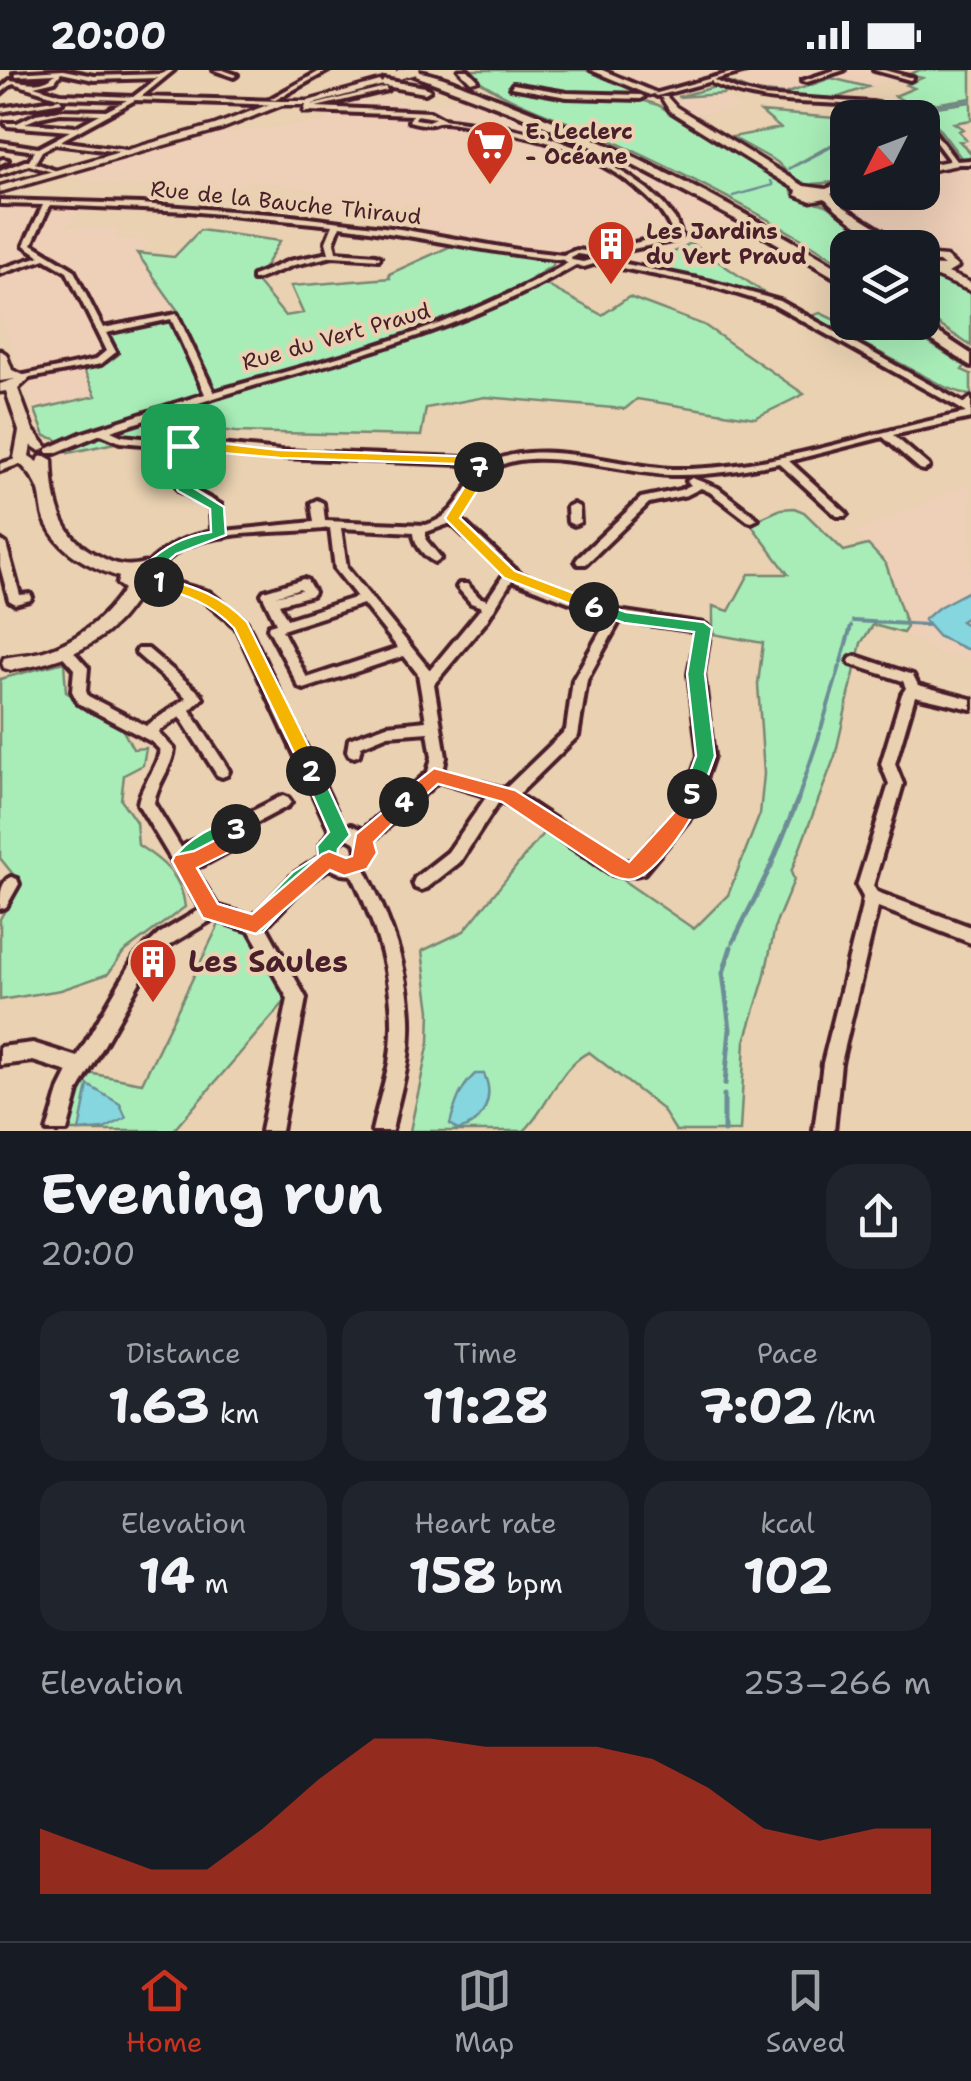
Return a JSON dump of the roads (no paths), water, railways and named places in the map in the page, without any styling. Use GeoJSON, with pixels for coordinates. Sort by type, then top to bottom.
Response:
{"type":"FeatureCollection","features":[{"type":"Feature","properties":{"kind":"highway"},"geometry":{"type":"LineString","coordinates":[[460,70],[503,100],[682,178],[830,262]]}},
{"type":"Feature","properties":{"kind":"highway"},"geometry":{"type":"LineString","coordinates":[[391,76],[503,100]]}},
{"type":"Feature","properties":{"kind":"highway"},"geometry":{"type":"LineString","coordinates":[[391,76],[536,118]]}},
{"type":"Feature","properties":{"kind":"highway"},"geometry":{"type":"LineString","coordinates":[[391,76],[536,118],[616,152],[715,202],[830,273]]}},
{"type":"Feature","properties":{"kind":"highway"},"geometry":{"type":"LineString","coordinates":[[715,202],[745,224],[752,237]]}},
{"type":"Feature","properties":{"kind":"highway"},"geometry":{"type":"LineString","coordinates":[[822,281],[830,282]]}},
{"type":"Feature","properties":{"kind":"highway"},"geometry":{"type":"LineString","coordinates":[[940,331],[971,351]]}},
{"type":"Feature","properties":{"kind":"highway"},"geometry":{"type":"LineString","coordinates":[[939,340],[971,361]]}},
{"type":"Feature","properties":{"kind":"main road"},"geometry":{"type":"LineString","coordinates":[[595,70],[657,99],[876,230]]}},
{"type":"Feature","properties":{"kind":"main road"},"geometry":{"type":"LineString","coordinates":[[218,127],[276,103],[391,76]]}},
{"type":"Feature","properties":{"kind":"main road"},"geometry":{"type":"LineString","coordinates":[[0,189],[218,127],[307,108],[391,76]]}},
{"type":"Feature","properties":{"kind":"main road"},"geometry":{"type":"LineString","coordinates":[[294,101],[307,108]]}},
{"type":"Feature","properties":{"kind":"main road"},"geometry":{"type":"LineString","coordinates":[[276,103],[286,113]]}},
{"type":"Feature","properties":{"kind":"main road"},"geometry":{"type":"LineString","coordinates":[[940,166],[954,163]]}},
{"type":"Feature","properties":{"kind":"main road"},"geometry":{"type":"LineString","coordinates":[[818,194],[830,190]]}},
{"type":"Feature","properties":{"kind":"main road"},"geometry":{"type":"LineString","coordinates":[[940,268],[968,285]]}},
{"type":"Feature","properties":{"kind":"main road"},"geometry":{"type":"LineString","coordinates":[[0,354],[59,536],[66,545],[131,581],[152,575]]}},
{"type":"Feature","properties":{"kind":"main road"},"geometry":{"type":"LineString","coordinates":[[6,664],[66,652],[118,612],[131,581]]}},
{"type":"Feature","properties":{"kind":"main road"},"geometry":{"type":"LineString","coordinates":[[6,664],[84,639]]}},
{"type":"Feature","properties":{"kind":"street"},"geometry":{"type":"LineString","coordinates":[[217,70],[234,76]]}},
{"type":"Feature","properties":{"kind":"street"},"geometry":{"type":"LineString","coordinates":[[12,75],[51,95],[276,103],[326,70]]}},
{"type":"Feature","properties":{"kind":"street"},"geometry":{"type":"LineString","coordinates":[[512,86],[567,95],[657,99],[749,70]]}},
{"type":"Feature","properties":{"kind":"street"},"geometry":{"type":"LineString","coordinates":[[657,99],[749,70]]}},
{"type":"Feature","properties":{"kind":"street"},"geometry":{"type":"LineString","coordinates":[[805,81],[840,70]]}},
{"type":"Feature","properties":{"kind":"street"},"geometry":{"type":"LineString","coordinates":[[877,70],[910,78]]}},
{"type":"Feature","properties":{"kind":"street"},"geometry":{"type":"LineString","coordinates":[[28,86],[53,80],[59,71]]}},
{"type":"Feature","properties":{"kind":"street"},"geometry":{"type":"LineString","coordinates":[[0,92],[12,75],[73,71],[74,76]]}},
{"type":"Feature","properties":{"kind":"street"},"geometry":{"type":"LineString","coordinates":[[65,82],[74,76],[168,73]]}},
{"type":"Feature","properties":{"kind":"street"},"geometry":{"type":"LineString","coordinates":[[2,166],[32,162],[39,150],[136,97],[168,73]]}},
{"type":"Feature","properties":{"kind":"street"},"geometry":{"type":"LineString","coordinates":[[714,82],[736,92]]}},
{"type":"Feature","properties":{"kind":"street"},"geometry":{"type":"LineString","coordinates":[[704,86],[830,102]]}},
{"type":"Feature","properties":{"kind":"street"},"geometry":{"type":"LineString","coordinates":[[0,110],[92,96]]}},
{"type":"Feature","properties":{"kind":"street"},"geometry":{"type":"LineString","coordinates":[[307,108],[412,117],[434,114],[440,120],[554,140],[626,179],[674,220],[677,235],[673,238],[596,258],[588,265],[569,261]]}},
{"type":"Feature","properties":{"kind":"street"},"geometry":{"type":"LineString","coordinates":[[18,125],[35,115],[68,110],[108,113]]}},
{"type":"Feature","properties":{"kind":"street"},"geometry":{"type":"LineString","coordinates":[[7,124],[78,130]]}},
{"type":"Feature","properties":{"kind":"street"},"geometry":{"type":"LineString","coordinates":[[54,142],[126,152]]}},
{"type":"Feature","properties":{"kind":"street"},"geometry":{"type":"LineString","coordinates":[[940,143],[954,163],[971,162]]}},
{"type":"Feature","properties":{"kind":"street"},"geometry":{"type":"LineString","coordinates":[[0,144],[39,150]]}},
{"type":"Feature","properties":{"kind":"street"},"geometry":{"type":"LineString","coordinates":[[2,166],[32,162],[56,173]]}},
{"type":"Feature","properties":{"kind":"street","name":"Rue de la Bauche Thiraud"},"geometry":{"type":"LineString","coordinates":[[0,202],[47,202],[382,228],[569,261]]}},
{"type":"Feature","properties":{"kind":"street"},"geometry":{"type":"LineString","coordinates":[[8,381],[106,360],[111,352],[70,271],[31,248],[28,242],[47,202]]}},
{"type":"Feature","properties":{"kind":"street"},"geometry":{"type":"LineString","coordinates":[[333,254],[330,242],[336,224]]}},
{"type":"Feature","properties":{"kind":"street"},"geometry":{"type":"LineString","coordinates":[[256,278],[292,263],[333,254],[376,257]]}},
{"type":"Feature","properties":{"kind":"street"},"geometry":{"type":"LineString","coordinates":[[0,272],[46,256]]}},
{"type":"Feature","properties":{"kind":"street"},"geometry":{"type":"LineString","coordinates":[[340,835],[242,626],[223,606],[204,595],[152,575],[180,544],[218,535],[327,525],[420,528],[452,518],[462,508],[475,478],[503,460],[530,458],[683,472],[782,460],[946,419],[968,406],[767,299],[596,258]]}},
{"type":"Feature","properties":{"kind":"street","name":"Rue du Vert Praud"},"geometry":{"type":"LineString","coordinates":[[0,468],[210,394],[398,342],[506,301],[569,261]]}},
{"type":"Feature","properties":{"kind":"street"},"geometry":{"type":"LineString","coordinates":[[100,331],[174,316],[210,394]]}},
{"type":"Feature","properties":{"kind":"street"},"geometry":{"type":"LineString","coordinates":[[103,432],[120,439],[280,454],[456,460],[484,469]]}},
{"type":"Feature","properties":{"kind":"street"},"geometry":{"type":"LineString","coordinates":[[885,434],[924,467]]}},
{"type":"Feature","properties":{"kind":"street"},"geometry":{"type":"LineString","coordinates":[[185,443],[172,466],[184,488],[217,507],[218,535]]}},
{"type":"Feature","properties":{"kind":"street"},"geometry":{"type":"LineString","coordinates":[[782,460],[841,514]]}},
{"type":"Feature","properties":{"kind":"street"},"geometry":{"type":"LineString","coordinates":[[683,472],[752,519]]}},
{"type":"Feature","properties":{"kind":"street"},"geometry":{"type":"LineString","coordinates":[[582,560],[650,497],[683,493],[699,485]]}},
{"type":"Feature","properties":{"kind":"street"},"geometry":{"type":"LineString","coordinates":[[317,503],[339,566],[428,681],[440,766],[364,840]]}},
{"type":"Feature","properties":{"kind":"street"},"geometry":{"type":"LineString","coordinates":[[573,508],[574,522]]}},
{"type":"Feature","properties":{"kind":"street"},"geometry":{"type":"LineString","coordinates":[[434,775],[502,794],[618,869],[638,868],[688,810],[706,756],[696,674],[705,632],[700,626],[616,615],[510,574],[452,518]]}},
{"type":"Feature","properties":{"kind":"street"},"geometry":{"type":"LineString","coordinates":[[420,528],[420,541],[436,558]]}},
{"type":"Feature","properties":{"kind":"street"},"geometry":{"type":"LineString","coordinates":[[1,549],[15,600],[26,597]]}},
{"type":"Feature","properties":{"kind":"street"},"geometry":{"type":"LineString","coordinates":[[428,681],[490,606],[510,574]]}},
{"type":"Feature","properties":{"kind":"street"},"geometry":{"type":"LineString","coordinates":[[462,587],[475,600],[490,606]]}},
{"type":"Feature","properties":{"kind":"street"},"geometry":{"type":"LineString","coordinates":[[366,599],[274,628],[304,684],[407,650]]}},
{"type":"Feature","properties":{"kind":"street"},"geometry":{"type":"LineString","coordinates":[[272,602],[284,625]]}},
{"type":"Feature","properties":{"kind":"street"},"geometry":{"type":"LineString","coordinates":[[421,883],[454,857],[502,794],[572,732],[580,680],[616,615]]}},
{"type":"Feature","properties":{"kind":"street"},"geometry":{"type":"LineString","coordinates":[[66,652],[80,668],[79,690],[83,699],[163,743],[168,754],[148,790],[146,804],[211,911],[256,925],[297,998],[271,1131]]}},
{"type":"Feature","properties":{"kind":"street"},"geometry":{"type":"LineString","coordinates":[[143,652],[196,698],[148,732]]}},
{"type":"Feature","properties":{"kind":"street"},"geometry":{"type":"LineString","coordinates":[[856,661],[908,678],[913,689],[888,764],[896,784],[865,886],[871,897],[971,936]]}},
{"type":"Feature","properties":{"kind":"street"},"geometry":{"type":"LineString","coordinates":[[913,689],[971,704]]}},
{"type":"Feature","properties":{"kind":"street"},"geometry":{"type":"LineString","coordinates":[[180,708],[202,730],[210,755],[222,771]]}},
{"type":"Feature","properties":{"kind":"street"},"geometry":{"type":"LineString","coordinates":[[354,751],[354,744],[387,730],[434,726]]}},
{"type":"Feature","properties":{"kind":"street"},"geometry":{"type":"LineString","coordinates":[[182,861],[197,860],[234,840],[236,827],[283,802]]}},
{"type":"Feature","properties":{"kind":"street"},"geometry":{"type":"LineString","coordinates":[[353,834],[364,840],[367,853],[355,865],[342,867],[329,860],[327,846],[340,835],[353,834]]}},
{"type":"Feature","properties":{"kind":"street"},"geometry":{"type":"LineString","coordinates":[[256,925],[300,879],[329,860]]}},
{"type":"Feature","properties":{"kind":"street"},"geometry":{"type":"LineString","coordinates":[[355,865],[389,940],[400,990],[399,1050],[382,1131]]}},
{"type":"Feature","properties":{"kind":"street"},"geometry":{"type":"LineString","coordinates":[[0,902],[12,884]]}},
{"type":"Feature","properties":{"kind":"street"},"geometry":{"type":"LineString","coordinates":[[824,1131],[832,1063],[871,897]]}},
{"type":"Feature","properties":{"kind":"street"},"geometry":{"type":"LineString","coordinates":[[57,1131],[69,1088],[148,954],[211,911]]}},
{"type":"Feature","properties":{"kind":"street"},"geometry":{"type":"LineString","coordinates":[[0,1056],[33,1052],[80,1067]]}},
{"type":"Feature","properties":{"kind":"water"},"geometry":{"type":"Polygon","coordinates":[[[971,590],[971,615],[961,621],[971,628],[971,649],[966,649],[939,637],[924,620],[971,590]]]}},
{"type":"Feature","properties":{"kind":"water"},"geometry":{"type":"Polygon","coordinates":[[[475,1074],[484,1074],[487,1083],[485,1109],[474,1122],[457,1130],[450,1124],[454,1110],[475,1074]]]}},
{"type":"Feature","properties":{"kind":"water"},"geometry":{"type":"Polygon","coordinates":[[[88,1085],[120,1104],[126,1118],[104,1129],[79,1131],[88,1085]]]}},
{"type":"Feature","properties":{"kind":"waterway"},"geometry":{"type":"LineString","coordinates":[[940,105],[971,100]]}},
{"type":"Feature","properties":{"kind":"waterway"},"geometry":{"type":"LineString","coordinates":[[789,169],[830,147]]}},
{"type":"Feature","properties":{"kind":"waterway"},"geometry":{"type":"LineString","coordinates":[[733,196],[773,185],[771,181]]}},
{"type":"Feature","properties":{"kind":"waterway"},"geometry":{"type":"LineString","coordinates":[[853,621],[927,625]]}},
{"type":"Feature","properties":{"kind":"waterway"},"geometry":{"type":"LineString","coordinates":[[841,662],[851,626]]}},
{"type":"Feature","properties":{"kind":"waterway"},"geometry":{"type":"LineString","coordinates":[[821,729],[840,666]]}},
{"type":"Feature","properties":{"kind":"waterway"},"geometry":{"type":"LineString","coordinates":[[798,799],[820,733]]}},
{"type":"Feature","properties":{"kind":"waterway"},"geometry":{"type":"LineString","coordinates":[[733,942],[771,866],[798,799]]}},
{"type":"Feature","properties":{"kind":"waterway"},"geometry":{"type":"LineString","coordinates":[[725,1084],[730,1029],[723,973],[731,947]]}},
{"type":"Feature","properties":{"kind":"waterway"},"geometry":{"type":"LineString","coordinates":[[724,1095],[724,1131]]}},
{"type":"Feature","properties":{"kind":"place","name":"E. Leclerc - Océane"},"geometry":{"type":"Point","coordinates":[490,186]}},
{"type":"Feature","properties":{"kind":"place","name":"Les Jardins du Vert Praud"},"geometry":{"type":"Point","coordinates":[611,286]}},
{"type":"Feature","properties":{"kind":"place","name":"Les Saules"},"geometry":{"type":"Point","coordinates":[153,1004]}}]}
